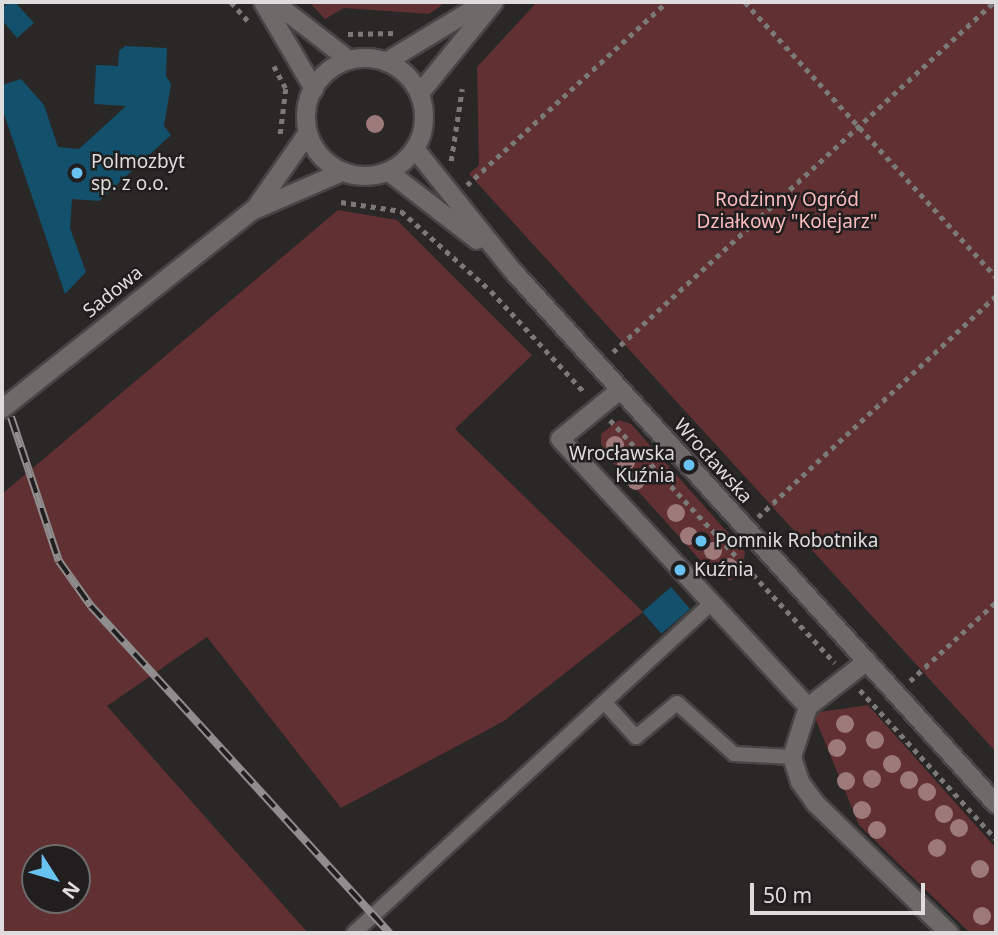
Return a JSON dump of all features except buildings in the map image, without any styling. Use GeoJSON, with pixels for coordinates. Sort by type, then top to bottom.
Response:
{"type":"FeatureCollection","features":[{"type":"Feature","properties":{"kind":"main road"},"geometry":{"type":"LineString","coordinates":[[263,2],[313,89]]}},
{"type":"Feature","properties":{"kind":"main road"},"geometry":{"type":"LineString","coordinates":[[274,2],[349,60]]}},
{"type":"Feature","properties":{"kind":"main road"},"geometry":{"type":"LineString","coordinates":[[386,62],[485,2]]}},
{"type":"Feature","properties":{"kind":"main road"},"geometry":{"type":"LineString","coordinates":[[420,93],[494,2]]}},
{"type":"Feature","properties":{"kind":"main road"},"geometry":{"type":"LineString","coordinates":[[349,60],[386,62],[412,80],[420,93],[423,131],[415,149],[389,172],[373,176],[342,172],[327,162],[308,133],[307,110],[313,89],[329,71],[349,60]]}},
{"type":"Feature","properties":{"kind":"main road","name":"Sadowa"},"geometry":{"type":"LineString","coordinates":[[252,211],[308,133]]}},
{"type":"Feature","properties":{"kind":"main road","name":"Wrocławska"},"geometry":{"type":"LineString","coordinates":[[415,149],[512,270],[996,804]]}},
{"type":"Feature","properties":{"kind":"main road","name":"Sadowa"},"geometry":{"type":"LineString","coordinates":[[2,409],[252,211],[342,172]]}},
{"type":"Feature","properties":{"kind":"main road","name":"Wrocławska"},"geometry":{"type":"LineString","coordinates":[[389,172],[512,270]]}},
{"type":"Feature","properties":{"kind":"main road"},"geometry":{"type":"LineString","coordinates":[[620,390],[560,439],[808,707]]}},
{"type":"Feature","properties":{"kind":"main road"},"geometry":{"type":"LineString","coordinates":[[867,661],[808,707],[792,757],[800,782],[815,803],[949,933]]}},
{"type":"Feature","properties":{"kind":"lane"},"geometry":{"type":"LineString","coordinates":[[354,933],[711,603]]}},
{"type":"Feature","properties":{"kind":"lane"},"geometry":{"type":"LineString","coordinates":[[605,703],[636,737],[677,703],[734,754],[792,757]]}},
{"type":"Feature","properties":{"kind":"path"},"geometry":{"type":"LineString","coordinates":[[230,2],[255,28]]}},
{"type":"Feature","properties":{"kind":"path"},"geometry":{"type":"LineString","coordinates":[[467,185],[667,2]]}},
{"type":"Feature","properties":{"kind":"path"},"geometry":{"type":"LineString","coordinates":[[745,2],[996,277]]}},
{"type":"Feature","properties":{"kind":"path"},"geometry":{"type":"LineString","coordinates":[[613,352],[994,2]]}},
{"type":"Feature","properties":{"kind":"path"},"geometry":{"type":"LineString","coordinates":[[345,34],[410,32]]}},
{"type":"Feature","properties":{"kind":"path"},"geometry":{"type":"LineString","coordinates":[[267,52],[286,89],[279,146]]}},
{"type":"Feature","properties":{"kind":"path"},"geometry":{"type":"LineString","coordinates":[[451,167],[462,89]]}},
{"type":"Feature","properties":{"kind":"path"},"geometry":{"type":"LineString","coordinates":[[341,202],[401,211],[491,291],[996,839]]}},
{"type":"Feature","properties":{"kind":"path"},"geometry":{"type":"LineString","coordinates":[[770,506],[996,296]]}},
{"type":"Feature","properties":{"kind":"path"},"geometry":{"type":"LineString","coordinates":[[922,670],[996,602]]}},
{"type":"Feature","properties":{"kind":"green space"},"geometry":{"type":"Polygon","coordinates":[[[309,2],[446,2],[429,14],[344,8],[325,19],[309,2]]]}},
{"type":"Feature","properties":{"kind":"green space","name":"Rodzinny Ogród Działkowy \"Kolejarz\""},"geometry":{"type":"Polygon","coordinates":[[[537,2],[996,2],[996,752],[469,174],[479,165],[477,67],[537,2]]]}},
{"type":"Feature","properties":{"kind":"green space"},"geometry":{"type":"Polygon","coordinates":[[[338,210],[397,220],[532,355],[455,429],[643,612],[504,721],[341,808],[207,637],[107,706],[308,933],[2,933],[2,494],[338,210]]]}},
{"type":"Feature","properties":{"kind":"green space"},"geometry":{"type":"Polygon","coordinates":[[[619,420],[631,424],[745,552],[742,572],[730,581],[700,560],[613,463],[601,444],[601,434],[619,420]]]}},
{"type":"Feature","properties":{"kind":"green space"},"geometry":{"type":"Polygon","coordinates":[[[868,705],[996,848],[996,933],[970,933],[859,825],[813,713],[868,705]]]}},
{"type":"Feature","properties":{"kind":"railway"},"geometry":{"type":"LineString","coordinates":[[11,417],[59,561],[91,606],[390,933]]}},
{"type":"Feature","properties":{"kind":"place","name":"Polmozbyt sp. z o.o."},"geometry":{"type":"Point","coordinates":[77,173]}},
{"type":"Feature","properties":{"kind":"place","name":"Wrocławska Kuźnia"},"geometry":{"type":"Point","coordinates":[689,465]}},
{"type":"Feature","properties":{"kind":"place","name":"Pomnik Robotnika"},"geometry":{"type":"Point","coordinates":[701,541]}},
{"type":"Feature","properties":{"kind":"place","name":"Kuźnia"},"geometry":{"type":"Point","coordinates":[680,570]}}]}
